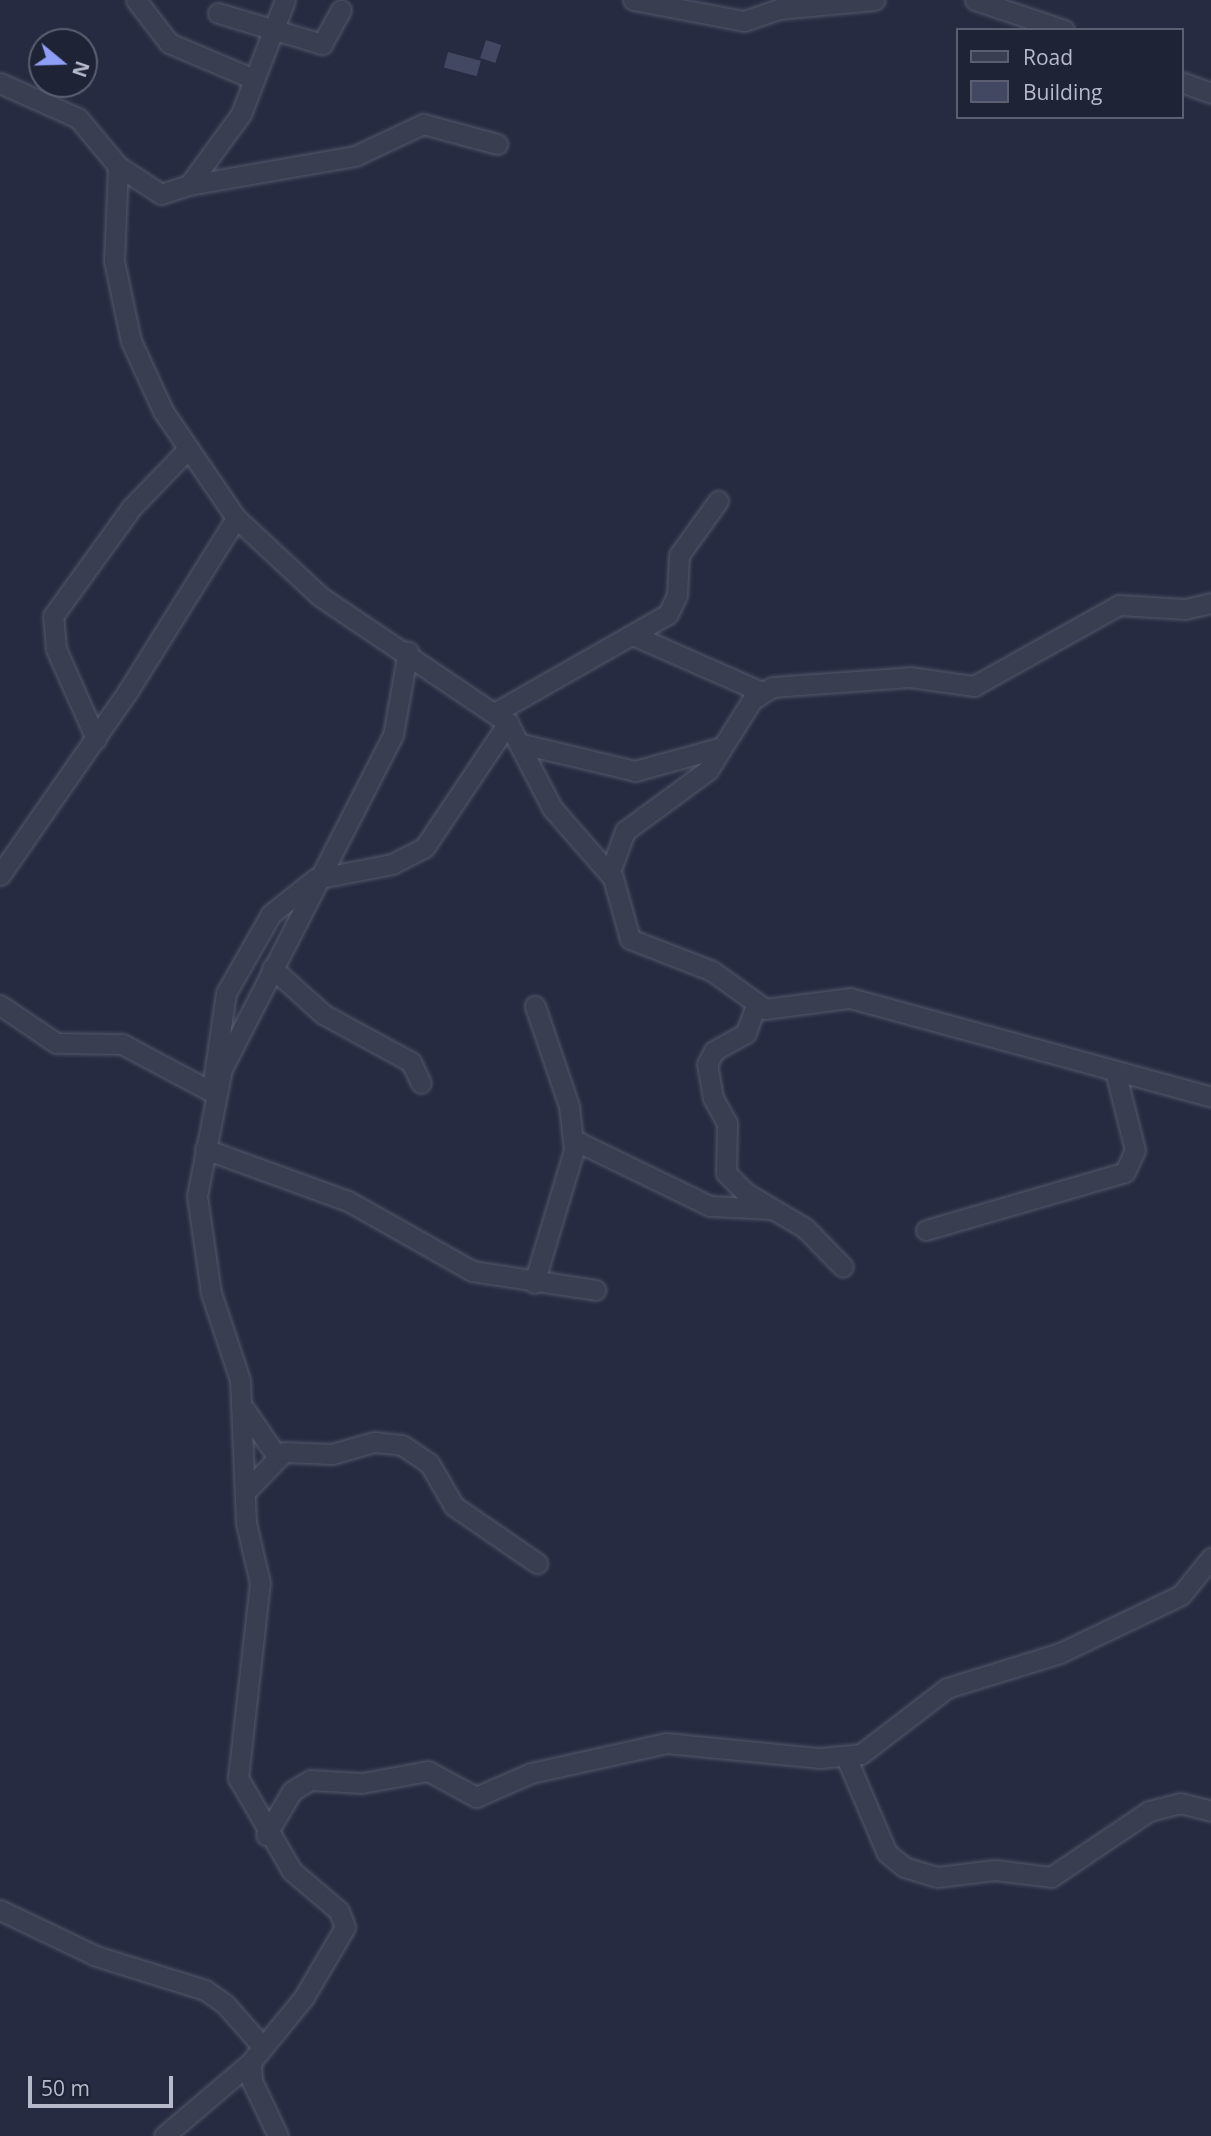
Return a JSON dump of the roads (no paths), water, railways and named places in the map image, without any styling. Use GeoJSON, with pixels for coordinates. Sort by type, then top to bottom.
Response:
{"type":"FeatureCollection","features":[{"type":"Feature","properties":{"kind":"street"},"geometry":{"type":"LineString","coordinates":[[136,0],[169,43],[254,79]]}},
{"type":"Feature","properties":{"kind":"street"},"geometry":{"type":"LineString","coordinates":[[188,186],[232,128],[285,0]]}},
{"type":"Feature","properties":{"kind":"street"},"geometry":{"type":"LineString","coordinates":[[633,0],[744,21],[779,9],[876,0]]}},
{"type":"Feature","properties":{"kind":"street"},"geometry":{"type":"LineString","coordinates":[[975,0],[1058,28]]}},
{"type":"Feature","properties":{"kind":"street"},"geometry":{"type":"LineString","coordinates":[[218,12],[271,33],[325,44],[341,10]]}},
{"type":"Feature","properties":{"kind":"street"},"geometry":{"type":"LineString","coordinates":[[0,83],[78,118],[118,166],[160,194],[188,186],[355,156],[423,124],[497,144]]}},
{"type":"Feature","properties":{"kind":"street"},"geometry":{"type":"LineString","coordinates":[[1183,83],[1211,93]]}},
{"type":"Feature","properties":{"kind":"street"},"geometry":{"type":"LineString","coordinates":[[118,166],[114,261],[131,341],[187,450],[236,518],[301,582],[408,651],[502,717],[522,744],[552,808],[610,872],[630,939],[712,971],[757,1005],[785,1010],[831,996],[850,998],[1211,1097]]}},
{"type":"Feature","properties":{"kind":"street"},"geometry":{"type":"LineString","coordinates":[[96,739],[56,649],[53,617],[132,507],[187,450]]}},
{"type":"Feature","properties":{"kind":"street"},"geometry":{"type":"LineString","coordinates":[[164,2136],[256,2054],[304,1997],[345,1927],[339,1911],[292,1871],[266,1835],[262,1817],[242,1792],[235,1762],[260,1594],[246,1492],[244,1409],[199,1228],[205,1149],[214,1093],[211,1067],[226,993],[271,914],[323,876],[392,864],[424,848],[502,717],[635,636],[670,611],[679,555],[718,501]]}},
{"type":"Feature","properties":{"kind":"street"},"geometry":{"type":"LineString","coordinates":[[0,875],[96,739],[236,518]]}},
{"type":"Feature","properties":{"kind":"street"},"geometry":{"type":"LineString","coordinates":[[635,636],[762,692],[807,682],[910,677],[974,686],[1119,605],[1185,609],[1211,603]]}},
{"type":"Feature","properties":{"kind":"street"},"geometry":{"type":"LineString","coordinates":[[214,1093],[272,968],[323,876],[356,799],[393,735],[408,651]]}},
{"type":"Feature","properties":{"kind":"street"},"geometry":{"type":"LineString","coordinates":[[610,872],[625,831],[701,777],[762,692]]}},
{"type":"Feature","properties":{"kind":"street"},"geometry":{"type":"LineString","coordinates":[[522,744],[635,771],[723,747]]}},
{"type":"Feature","properties":{"kind":"street"},"geometry":{"type":"LineString","coordinates":[[272,968],[323,1014],[411,1062],[421,1083]]}},
{"type":"Feature","properties":{"kind":"street"},"geometry":{"type":"LineString","coordinates":[[0,1005],[56,1043],[122,1044],[214,1093]]}},
{"type":"Feature","properties":{"kind":"street"},"geometry":{"type":"LineString","coordinates":[[757,1005],[746,1033],[710,1054],[707,1068],[727,1123],[726,1173],[771,1209],[805,1228],[843,1267]]}},
{"type":"Feature","properties":{"kind":"street"},"geometry":{"type":"LineString","coordinates":[[534,1283],[574,1140],[565,1092],[535,1006]]}},
{"type":"Feature","properties":{"kind":"street"},"geometry":{"type":"LineString","coordinates":[[926,1230],[1125,1172],[1135,1150],[1115,1071]]}},
{"type":"Feature","properties":{"kind":"street"},"geometry":{"type":"LineString","coordinates":[[574,1140],[710,1206],[771,1209]]}},
{"type":"Feature","properties":{"kind":"street"},"geometry":{"type":"LineString","coordinates":[[205,1149],[348,1201],[472,1271],[534,1283],[596,1290]]}},
{"type":"Feature","properties":{"kind":"street"},"geometry":{"type":"LineString","coordinates":[[244,1409],[276,1455]]}},
{"type":"Feature","properties":{"kind":"street"},"geometry":{"type":"LineString","coordinates":[[246,1492],[276,1455],[338,1453],[374,1441],[409,1448],[429,1463],[454,1506],[537,1563]]}},
{"type":"Feature","properties":{"kind":"street"},"geometry":{"type":"LineString","coordinates":[[266,1835],[292,1791],[310,1780],[362,1783],[428,1771],[477,1797],[531,1773],[666,1743],[846,1757],[875,1747],[947,1688],[1060,1653],[1161,1607],[1194,1586],[1211,1558]]}},
{"type":"Feature","properties":{"kind":"street"},"geometry":{"type":"LineString","coordinates":[[846,1757],[887,1853],[904,1867],[937,1877],[995,1870],[1051,1877],[1149,1811],[1180,1803],[1211,1811]]}},
{"type":"Feature","properties":{"kind":"street"},"geometry":{"type":"LineString","coordinates":[[0,1910],[96,1956],[205,1990],[225,2004],[256,2054],[252,2081],[278,2136]]}}]}
